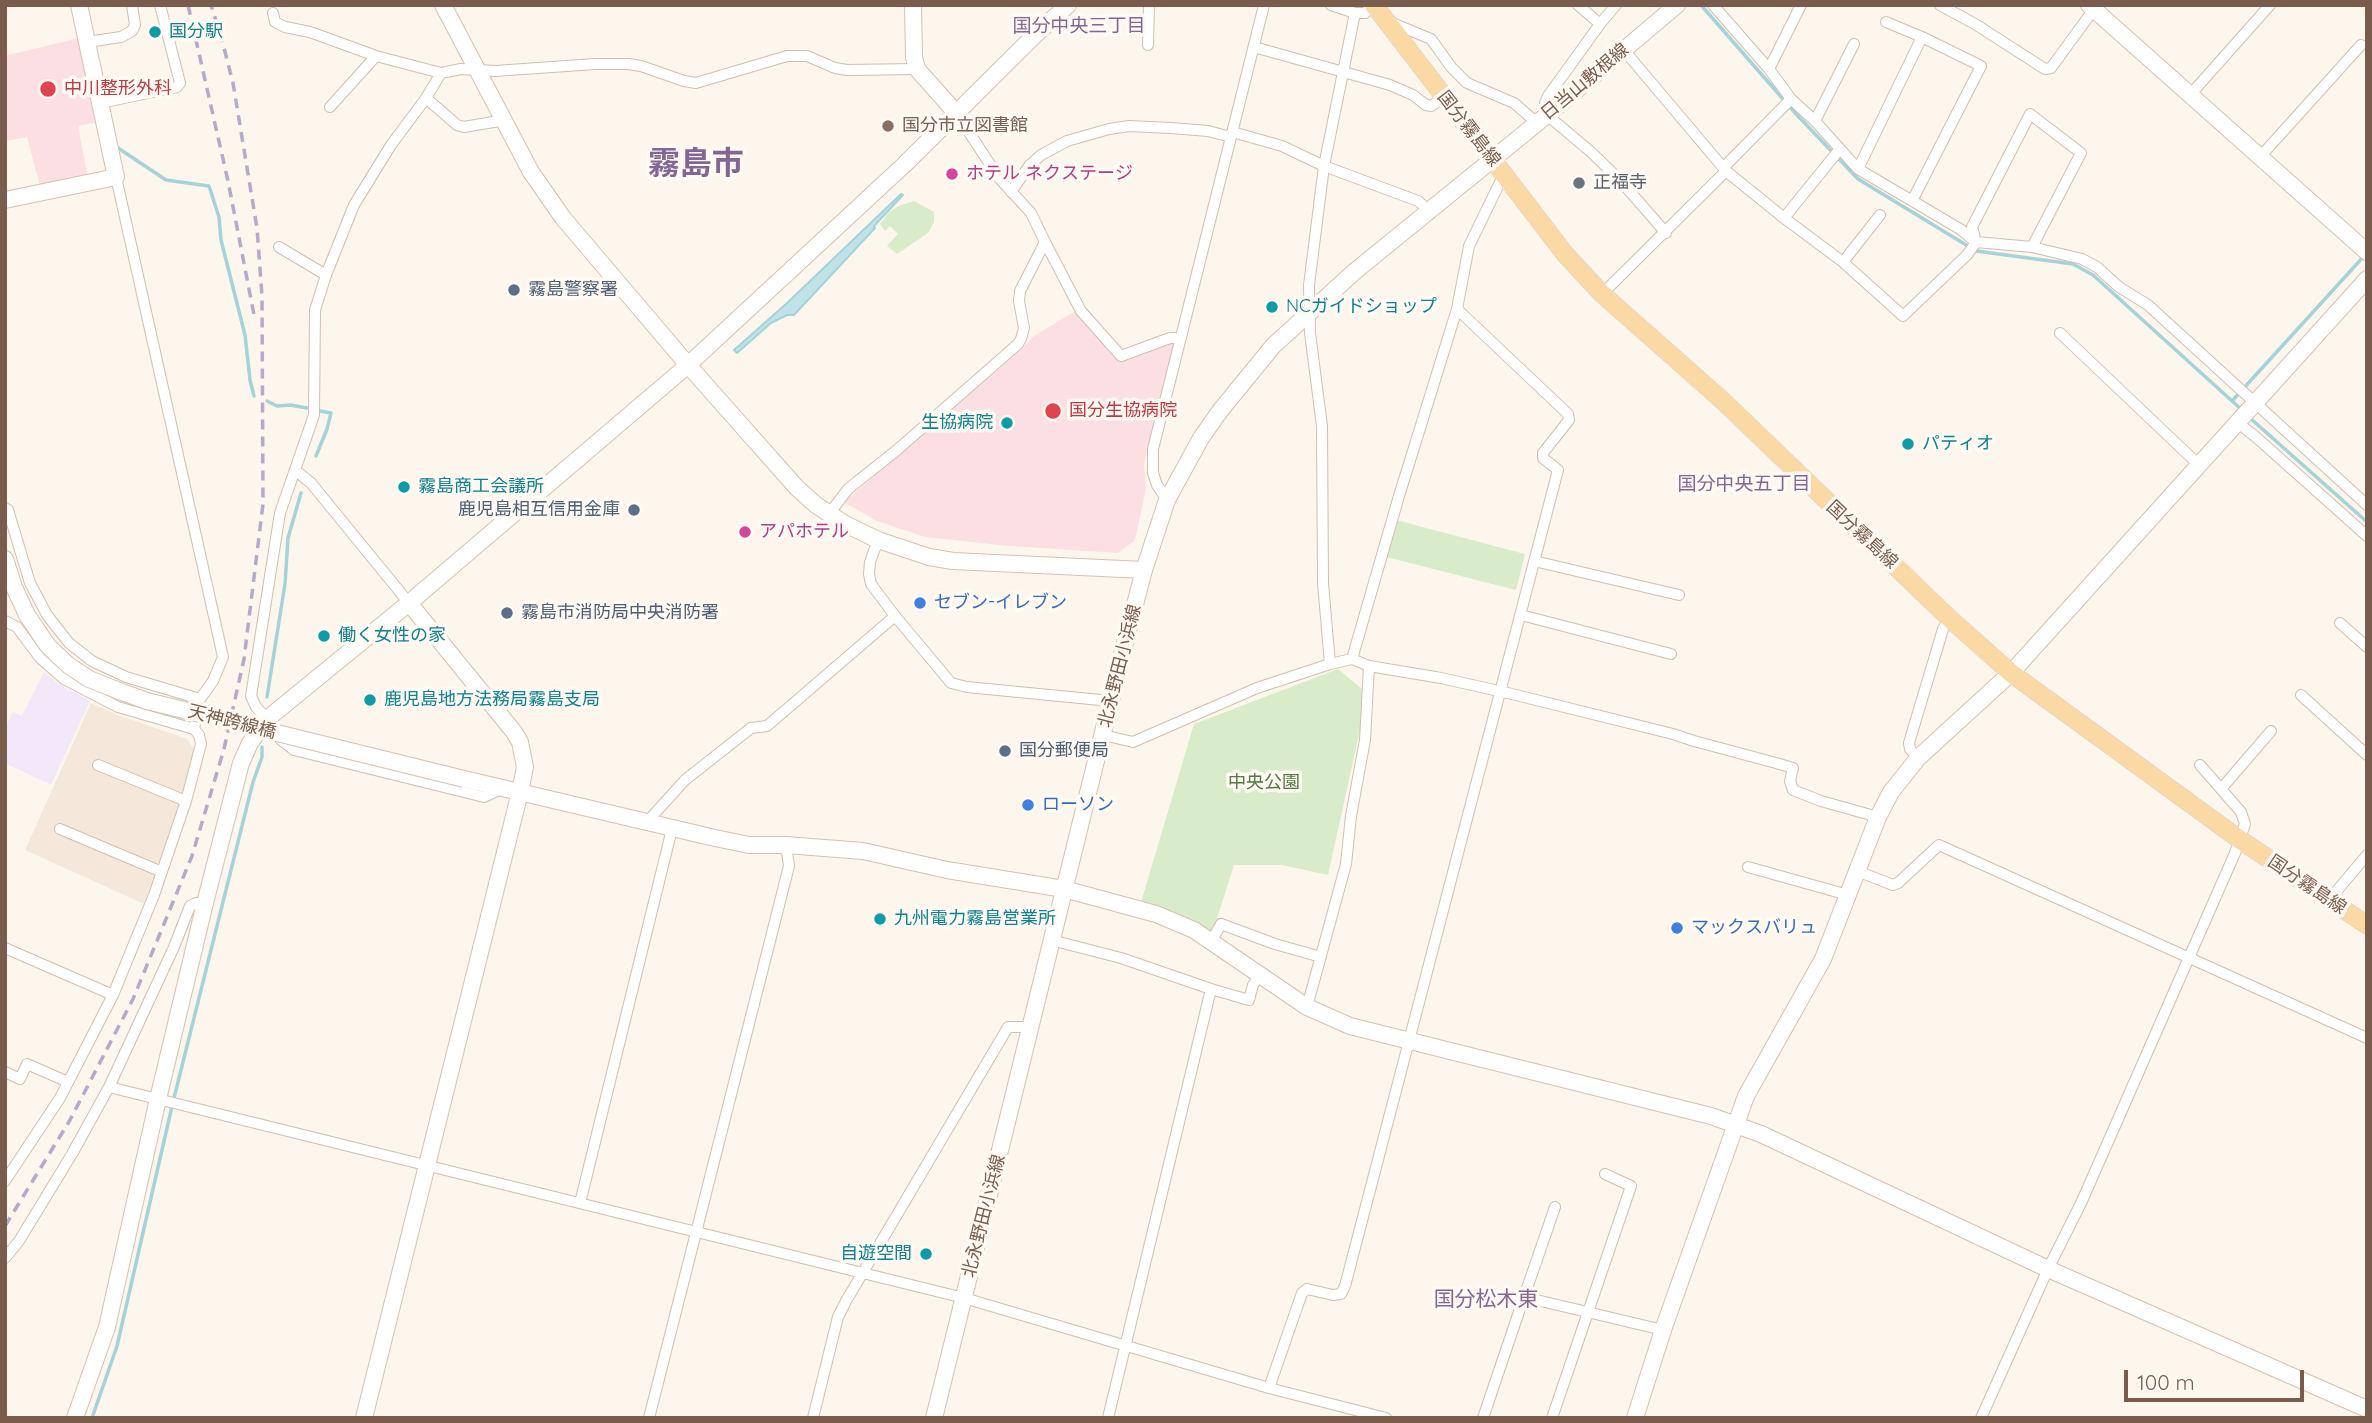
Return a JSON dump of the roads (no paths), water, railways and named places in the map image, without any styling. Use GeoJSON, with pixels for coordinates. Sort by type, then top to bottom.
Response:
{"type":"FeatureCollection","features":[{"type":"Feature","properties":{"kind":"main road","name":"国分霧島線"},"geometry":{"type":"LineString","coordinates":[[1374,5],[1565,254],[1602,294],[1723,401],[1949,618],[2011,673],[2239,839],[2367,925]]}},
{"type":"Feature","properties":{"kind":"street"},"geometry":{"type":"LineString","coordinates":[[79,5],[222,649],[223,657],[219,668],[200,699],[194,729]]}},
{"type":"Feature","properties":{"kind":"street"},"geometry":{"type":"LineString","coordinates":[[87,42],[121,37],[132,31],[135,25],[132,5]]}},
{"type":"Feature","properties":{"kind":"street"},"geometry":{"type":"LineString","coordinates":[[100,103],[177,87],[180,83],[160,5]]}},
{"type":"Feature","properties":{"kind":"street"},"geometry":{"type":"LineString","coordinates":[[913,5],[914,57],[917,68],[957,114],[999,178],[1031,213],[1082,311],[1121,356],[1170,338],[1181,338]]}},
{"type":"Feature","properties":{"kind":"street"},"geometry":{"type":"LineString","coordinates":[[75,1418],[107,1327],[162,1100],[205,903],[241,763],[250,743],[267,719],[409,603],[688,365],[957,114],[1068,5]]}},
{"type":"Feature","properties":{"kind":"street"},"geometry":{"type":"LineString","coordinates":[[1148,45],[1149,5]]}},
{"type":"Feature","properties":{"kind":"street"},"geometry":{"type":"LineString","coordinates":[[1167,499],[1157,485],[1152,461],[1264,5]]}},
{"type":"Feature","properties":{"kind":"street"},"geometry":{"type":"LineString","coordinates":[[1331,5],[1355,13],[1365,13],[1374,5]]}},
{"type":"Feature","properties":{"kind":"street"},"geometry":{"type":"LineString","coordinates":[[1578,5],[1600,24]]}},
{"type":"Feature","properties":{"kind":"street"},"geometry":{"type":"LineString","coordinates":[[1542,119],[1548,96],[1616,5]]}},
{"type":"Feature","properties":{"kind":"street","name":"日当山敷根線"},"geometry":{"type":"LineString","coordinates":[[1492,159],[1677,5]]}},
{"type":"Feature","properties":{"kind":"street"},"geometry":{"type":"LineString","coordinates":[[1713,5],[1769,69],[1788,103],[1815,121],[1836,155],[1912,201],[1972,247],[2032,247],[2082,259],[2097,267],[2119,287],[2148,305],[2247,413],[2367,505]]}},
{"type":"Feature","properties":{"kind":"street"},"geometry":{"type":"LineString","coordinates":[[1769,69],[1801,5]]}},
{"type":"Feature","properties":{"kind":"street"},"geometry":{"type":"LineString","coordinates":[[1940,5],[1999,38],[2045,69],[2051,68],[2091,7],[2367,252]]}},
{"type":"Feature","properties":{"kind":"street"},"geometry":{"type":"LineString","coordinates":[[2190,95],[2270,5]]}},
{"type":"Feature","properties":{"kind":"street"},"geometry":{"type":"LineString","coordinates":[[445,6],[531,172],[563,218],[797,488],[829,514],[878,540],[929,557],[953,561],[1144,570]]}},
{"type":"Feature","properties":{"kind":"street"},"geometry":{"type":"LineString","coordinates":[[273,13],[275,22],[285,27],[310,32],[376,55],[441,73],[461,69],[495,71],[628,64],[696,83],[787,56],[807,56],[847,70],[917,68]]}},
{"type":"Feature","properties":{"kind":"street"},"geometry":{"type":"LineString","coordinates":[[1330,664],[1323,583],[1322,426],[1309,312],[1310,264],[1324,166],[1355,13]]}},
{"type":"Feature","properties":{"kind":"street"},"geometry":{"type":"LineString","coordinates":[[1388,21],[1431,39],[1467,83],[1514,103],[1591,152],[1619,179],[1666,233]]}},
{"type":"Feature","properties":{"kind":"street"},"geometry":{"type":"LineString","coordinates":[[1886,22],[1981,66],[1912,201]]}},
{"type":"Feature","properties":{"kind":"street"},"geometry":{"type":"LineString","coordinates":[[1858,169],[1922,37]]}},
{"type":"Feature","properties":{"kind":"street"},"geometry":{"type":"LineString","coordinates":[[1815,121],[1854,44]]}},
{"type":"Feature","properties":{"kind":"street"},"geometry":{"type":"LineString","coordinates":[[2260,157],[2361,45]]}},
{"type":"Feature","properties":{"kind":"street"},"geometry":{"type":"LineString","coordinates":[[1254,47],[1390,85],[1413,95],[1426,105],[1431,106],[1445,97]]}},
{"type":"Feature","properties":{"kind":"street"},"geometry":{"type":"LineString","coordinates":[[1623,49],[1724,170],[1843,262],[1903,316],[1972,247],[1972,227],[2030,114],[2081,153],[2032,247]]}},
{"type":"Feature","properties":{"kind":"street"},"geometry":{"type":"LineString","coordinates":[[330,107],[376,55]]}},
{"type":"Feature","properties":{"kind":"street"},"geometry":{"type":"LineString","coordinates":[[441,73],[391,145],[354,205],[315,310],[314,415],[280,513],[251,696],[280,739],[294,750],[484,797],[503,788]]}},
{"type":"Feature","properties":{"kind":"street"},"geometry":{"type":"LineString","coordinates":[[426,98],[457,125],[464,127],[505,120]]}},
{"type":"Feature","properties":{"kind":"street"},"geometry":{"type":"LineString","coordinates":[[1602,294],[1666,233],[1788,103]]}},
{"type":"Feature","properties":{"kind":"street"},"geometry":{"type":"LineString","coordinates":[[1011,192],[1029,166],[1041,155],[1067,141],[1129,126],[1208,131],[1227,136],[1232,134],[1282,146],[1324,166],[1418,201],[1430,211]]}},
{"type":"Feature","properties":{"kind":"street"},"geometry":{"type":"LineString","coordinates":[[1784,218],[1836,155]]}},
{"type":"Feature","properties":{"kind":"street","name":"北永野田小浜線"},"geometry":{"type":"LineString","coordinates":[[934,1418],[1144,570],[1167,499],[1201,438],[1241,383],[1273,346],[1354,272],[1492,159]]}},
{"type":"Feature","properties":{"kind":"street"},"geometry":{"type":"LineString","coordinates":[[1352,659],[1457,309],[1469,246],[1504,174]]}},
{"type":"Feature","properties":{"kind":"street"},"geometry":{"type":"LineString","coordinates":[[5,200],[116,177]]}},
{"type":"Feature","properties":{"kind":"street"},"geometry":{"type":"LineString","coordinates":[[1843,262],[1880,215]]}},
{"type":"Feature","properties":{"kind":"street"},"geometry":{"type":"LineString","coordinates":[[829,514],[848,489],[897,450],[1018,344],[1024,328],[1020,291],[1025,276],[1045,242]]}},
{"type":"Feature","properties":{"kind":"street"},"geometry":{"type":"LineString","coordinates":[[279,247],[326,275]]}},
{"type":"Feature","properties":{"kind":"street"},"geometry":{"type":"LineString","coordinates":[[1635,1418],[1663,1330],[1746,1096],[1823,959],[1878,817],[1891,792],[1917,758],[2011,673],[2367,279]]}},
{"type":"Feature","properties":{"kind":"street"},"geometry":{"type":"LineString","coordinates":[[1269,1388],[1302,1293],[1307,1289],[1332,1295],[1341,1293],[1345,1286],[1558,470],[1543,458],[1543,453],[1569,420],[1568,414],[1457,309]]}},
{"type":"Feature","properties":{"kind":"street"},"geometry":{"type":"LineString","coordinates":[[2060,333],[2199,465]]}},
{"type":"Feature","properties":{"kind":"street"},"geometry":{"type":"LineString","coordinates":[[2247,413],[2258,438],[2367,536]]}},
{"type":"Feature","properties":{"kind":"street"},"geometry":{"type":"LineString","coordinates":[[295,470],[311,483],[514,732],[520,742],[525,767],[364,1418]]}},
{"type":"Feature","properties":{"kind":"street"},"geometry":{"type":"LineString","coordinates":[[5,508],[8,510],[30,583],[47,615],[69,643],[92,661],[126,677],[200,699]]}},
{"type":"Feature","properties":{"kind":"street"},"geometry":{"type":"LineString","coordinates":[[878,540],[870,562],[871,584],[951,683],[967,687],[1111,701]]}},
{"type":"Feature","properties":{"kind":"street","name":"天神跨線橋"},"geometry":{"type":"LineString","coordinates":[[5,559],[27,615],[48,646],[68,665],[89,679],[147,701],[672,829],[748,845],[863,851],[947,870],[1064,889],[1156,914],[1194,930],[1307,1007],[1350,1026],[1711,1116],[1736,1125],[2048,1269],[2367,1409]]}},
{"type":"Feature","properties":{"kind":"street"},"geometry":{"type":"LineString","coordinates":[[1534,561],[1679,595]]}},
{"type":"Feature","properties":{"kind":"street"},"geometry":{"type":"LineString","coordinates":[[1521,615],[1671,654]]}},
{"type":"Feature","properties":{"kind":"street"},"geometry":{"type":"LineString","coordinates":[[647,822],[685,780],[751,728],[767,726],[895,616]]}},
{"type":"Feature","properties":{"kind":"street"},"geometry":{"type":"LineString","coordinates":[[1917,758],[1909,743],[1943,629],[1949,618]]}},
{"type":"Feature","properties":{"kind":"street"},"geometry":{"type":"LineString","coordinates":[[5,621],[17,627],[40,658],[64,680],[118,707],[194,729],[201,744],[186,801],[162,872],[113,995],[60,1098],[5,1181]]}},
{"type":"Feature","properties":{"kind":"street"},"geometry":{"type":"LineString","coordinates":[[2340,623],[2367,647]]}},
{"type":"Feature","properties":{"kind":"street"},"geometry":{"type":"LineString","coordinates":[[1103,735],[1133,742],[1257,688],[1352,659],[1369,666],[1441,678],[1673,734],[1793,768],[1790,781],[1793,790],[1878,817]]}},
{"type":"Feature","properties":{"kind":"street"},"geometry":{"type":"LineString","coordinates":[[1307,1007],[1346,864],[1351,817],[1365,740],[1369,666]]}},
{"type":"Feature","properties":{"kind":"street"},"geometry":{"type":"LineString","coordinates":[[2301,695],[2367,755]]}},
{"type":"Feature","properties":{"kind":"street"},"geometry":{"type":"LineString","coordinates":[[2221,789],[2271,731]]}},
{"type":"Feature","properties":{"kind":"street"},"geometry":{"type":"LineString","coordinates":[[98,765],[186,801]]}},
{"type":"Feature","properties":{"kind":"street"},"geometry":{"type":"LineString","coordinates":[[1981,1418],[2048,1269],[2082,1201],[2245,824],[2241,812],[2200,765]]}},
{"type":"Feature","properties":{"kind":"street"},"geometry":{"type":"LineString","coordinates":[[60,829],[162,872]]}},
{"type":"Feature","properties":{"kind":"street"},"geometry":{"type":"LineString","coordinates":[[580,1203],[672,829]]}},
{"type":"Feature","properties":{"kind":"street"},"geometry":{"type":"LineString","coordinates":[[649,1418],[789,866],[786,845]]}},
{"type":"Feature","properties":{"kind":"street"},"geometry":{"type":"LineString","coordinates":[[1857,871],[1893,885],[1939,845],[2367,1038]]}},
{"type":"Feature","properties":{"kind":"street"},"geometry":{"type":"LineString","coordinates":[[2329,900],[2367,856]]}},
{"type":"Feature","properties":{"kind":"street"},"geometry":{"type":"LineString","coordinates":[[1748,867],[1848,895]]}},
{"type":"Feature","properties":{"kind":"street"},"geometry":{"type":"LineString","coordinates":[[5,1258],[19,1241],[72,1154],[109,1087],[174,947],[190,906],[205,903]]}},
{"type":"Feature","properties":{"kind":"street"},"geometry":{"type":"LineString","coordinates":[[1211,942],[1221,924],[1321,957]]}},
{"type":"Feature","properties":{"kind":"street"},"geometry":{"type":"LineString","coordinates":[[1051,940],[1121,958],[1249,1000],[1259,976]]}},
{"type":"Feature","properties":{"kind":"street"},"geometry":{"type":"LineString","coordinates":[[5,948],[113,995]]}},
{"type":"Feature","properties":{"kind":"street"},"geometry":{"type":"LineString","coordinates":[[1108,1418],[1212,989]]}},
{"type":"Feature","properties":{"kind":"street"},"geometry":{"type":"LineString","coordinates":[[813,1418],[838,1317],[1009,1027],[1030,1027]]}},
{"type":"Feature","properties":{"kind":"street"},"geometry":{"type":"LineString","coordinates":[[5,1072],[20,1079],[27,1064],[68,1082]]}},
{"type":"Feature","properties":{"kind":"street"},"geometry":{"type":"LineString","coordinates":[[109,1087],[964,1298],[1345,1413],[1386,1418]]}},
{"type":"Feature","properties":{"kind":"street"},"geometry":{"type":"LineString","coordinates":[[1552,1418],[1631,1186],[1605,1174]]}},
{"type":"Feature","properties":{"kind":"street"},"geometry":{"type":"LineString","coordinates":[[1483,1418],[1555,1208]]}},
{"type":"Feature","properties":{"kind":"street"},"geometry":{"type":"LineString","coordinates":[[1524,1297],[1663,1330]]}},
{"type":"Feature","properties":{"kind":"water"},"geometry":{"type":"Polygon","coordinates":[[[903,195],[875,228],[794,315],[787,315],[771,323],[737,353],[734,350],[786,304],[903,195]]]}},
{"type":"Feature","properties":{"kind":"waterway"},"geometry":{"type":"LineString","coordinates":[[1701,5],[1797,115],[1858,179],[1976,251],[2073,264],[2093,275],[2242,410]]}},
{"type":"Feature","properties":{"kind":"waterway"},"geometry":{"type":"LineString","coordinates":[[118,148],[166,180],[209,186],[219,217],[221,240],[245,335],[254,396]]}},
{"type":"Feature","properties":{"kind":"waterway"},"geometry":{"type":"LineString","coordinates":[[2232,401],[2365,255]]}},
{"type":"Feature","properties":{"kind":"waterway"},"geometry":{"type":"LineString","coordinates":[[267,401],[277,406],[307,408]]}},
{"type":"Feature","properties":{"kind":"waterway"},"geometry":{"type":"LineString","coordinates":[[316,456],[331,413],[320,411]]}},
{"type":"Feature","properties":{"kind":"waterway"},"geometry":{"type":"LineString","coordinates":[[2250,418],[2367,522]]}},
{"type":"Feature","properties":{"kind":"waterway"},"geometry":{"type":"LineString","coordinates":[[267,697],[285,584],[288,538],[301,493]]}},
{"type":"Feature","properties":{"kind":"waterway"},"geometry":{"type":"LineString","coordinates":[[92,1418],[117,1346],[173,1102],[253,782],[262,757],[262,747]]}},
{"type":"Feature","properties":{"kind":"railway"},"geometry":{"type":"LineString","coordinates":[[188,5],[228,181],[255,320]]}},
{"type":"Feature","properties":{"kind":"railway"},"geometry":{"type":"LineString","coordinates":[[5,1226],[70,1120],[133,999],[192,856],[224,749],[244,659],[263,504],[262,296],[257,228],[233,83],[211,5]]}},
{"type":"Feature","properties":{"kind":"place","name":"国分駅"},"geometry":{"type":"Point","coordinates":[155,32]}},
{"type":"Feature","properties":{"kind":"place","name":"中川整形外科"},"geometry":{"type":"Point","coordinates":[48,89]}},
{"type":"Feature","properties":{"kind":"place","name":"国分市立図書館"},"geometry":{"type":"Point","coordinates":[888,126]}},
{"type":"Feature","properties":{"kind":"place","name":"ホテル ネクステージ"},"geometry":{"type":"Point","coordinates":[952,174]}},
{"type":"Feature","properties":{"kind":"place","name":"正福寺"},"geometry":{"type":"Point","coordinates":[1579,183]}},
{"type":"Feature","properties":{"kind":"place","name":"霧島警察署"},"geometry":{"type":"Point","coordinates":[514,290]}},
{"type":"Feature","properties":{"kind":"place","name":"NCガイドショップ"},"geometry":{"type":"Point","coordinates":[1272,307]}},
{"type":"Feature","properties":{"kind":"place","name":"国分生協病院"},"geometry":{"type":"Point","coordinates":[1053,411]}},
{"type":"Feature","properties":{"kind":"place","name":"生協病院"},"geometry":{"type":"Point","coordinates":[1007,423]}},
{"type":"Feature","properties":{"kind":"place","name":"パティオ"},"geometry":{"type":"Point","coordinates":[1908,444]}},
{"type":"Feature","properties":{"kind":"place","name":"霧島商工会議所"},"geometry":{"type":"Point","coordinates":[404,487]}},
{"type":"Feature","properties":{"kind":"place","name":"鹿児島相互信用金庫"},"geometry":{"type":"Point","coordinates":[634,510]}},
{"type":"Feature","properties":{"kind":"place","name":"アパホテル"},"geometry":{"type":"Point","coordinates":[745,532]}},
{"type":"Feature","properties":{"kind":"place","name":"セブン-イレブン"},"geometry":{"type":"Point","coordinates":[920,603]}},
{"type":"Feature","properties":{"kind":"place","name":"霧島市消防局中央消防署"},"geometry":{"type":"Point","coordinates":[507,613]}},
{"type":"Feature","properties":{"kind":"place","name":"働く女性の家"},"geometry":{"type":"Point","coordinates":[324,636]}},
{"type":"Feature","properties":{"kind":"place","name":"鹿児島地方法務局霧島支局"},"geometry":{"type":"Point","coordinates":[370,700]}},
{"type":"Feature","properties":{"kind":"place","name":"国分郵便局"},"geometry":{"type":"Point","coordinates":[1005,751]}},
{"type":"Feature","properties":{"kind":"place","name":"ローソン"},"geometry":{"type":"Point","coordinates":[1028,805]}},
{"type":"Feature","properties":{"kind":"place","name":"九州電力霧島営業所"},"geometry":{"type":"Point","coordinates":[880,919]}},
{"type":"Feature","properties":{"kind":"place","name":"マックスバリュ"},"geometry":{"type":"Point","coordinates":[1677,928]}},
{"type":"Feature","properties":{"kind":"place","name":"自遊空間"},"geometry":{"type":"Point","coordinates":[926,1254]}},
{"type":"Feature","properties":{"kind":"district","name":"国分中央三丁目"},"geometry":{"type":"Point","coordinates":[1079,26]}},
{"type":"Feature","properties":{"kind":"district","name":"霧島市"},"geometry":{"type":"Point","coordinates":[696,164]}},
{"type":"Feature","properties":{"kind":"district","name":"国分中央五丁目"},"geometry":{"type":"Point","coordinates":[1744,484]}},
{"type":"Feature","properties":{"kind":"district","name":"国分松木東"},"geometry":{"type":"Point","coordinates":[1486,1300]}},
{"type":"Feature","properties":{"kind":"park label","name":"中央公園"},"geometry":{"type":"Point","coordinates":[1264,783]}}]}
